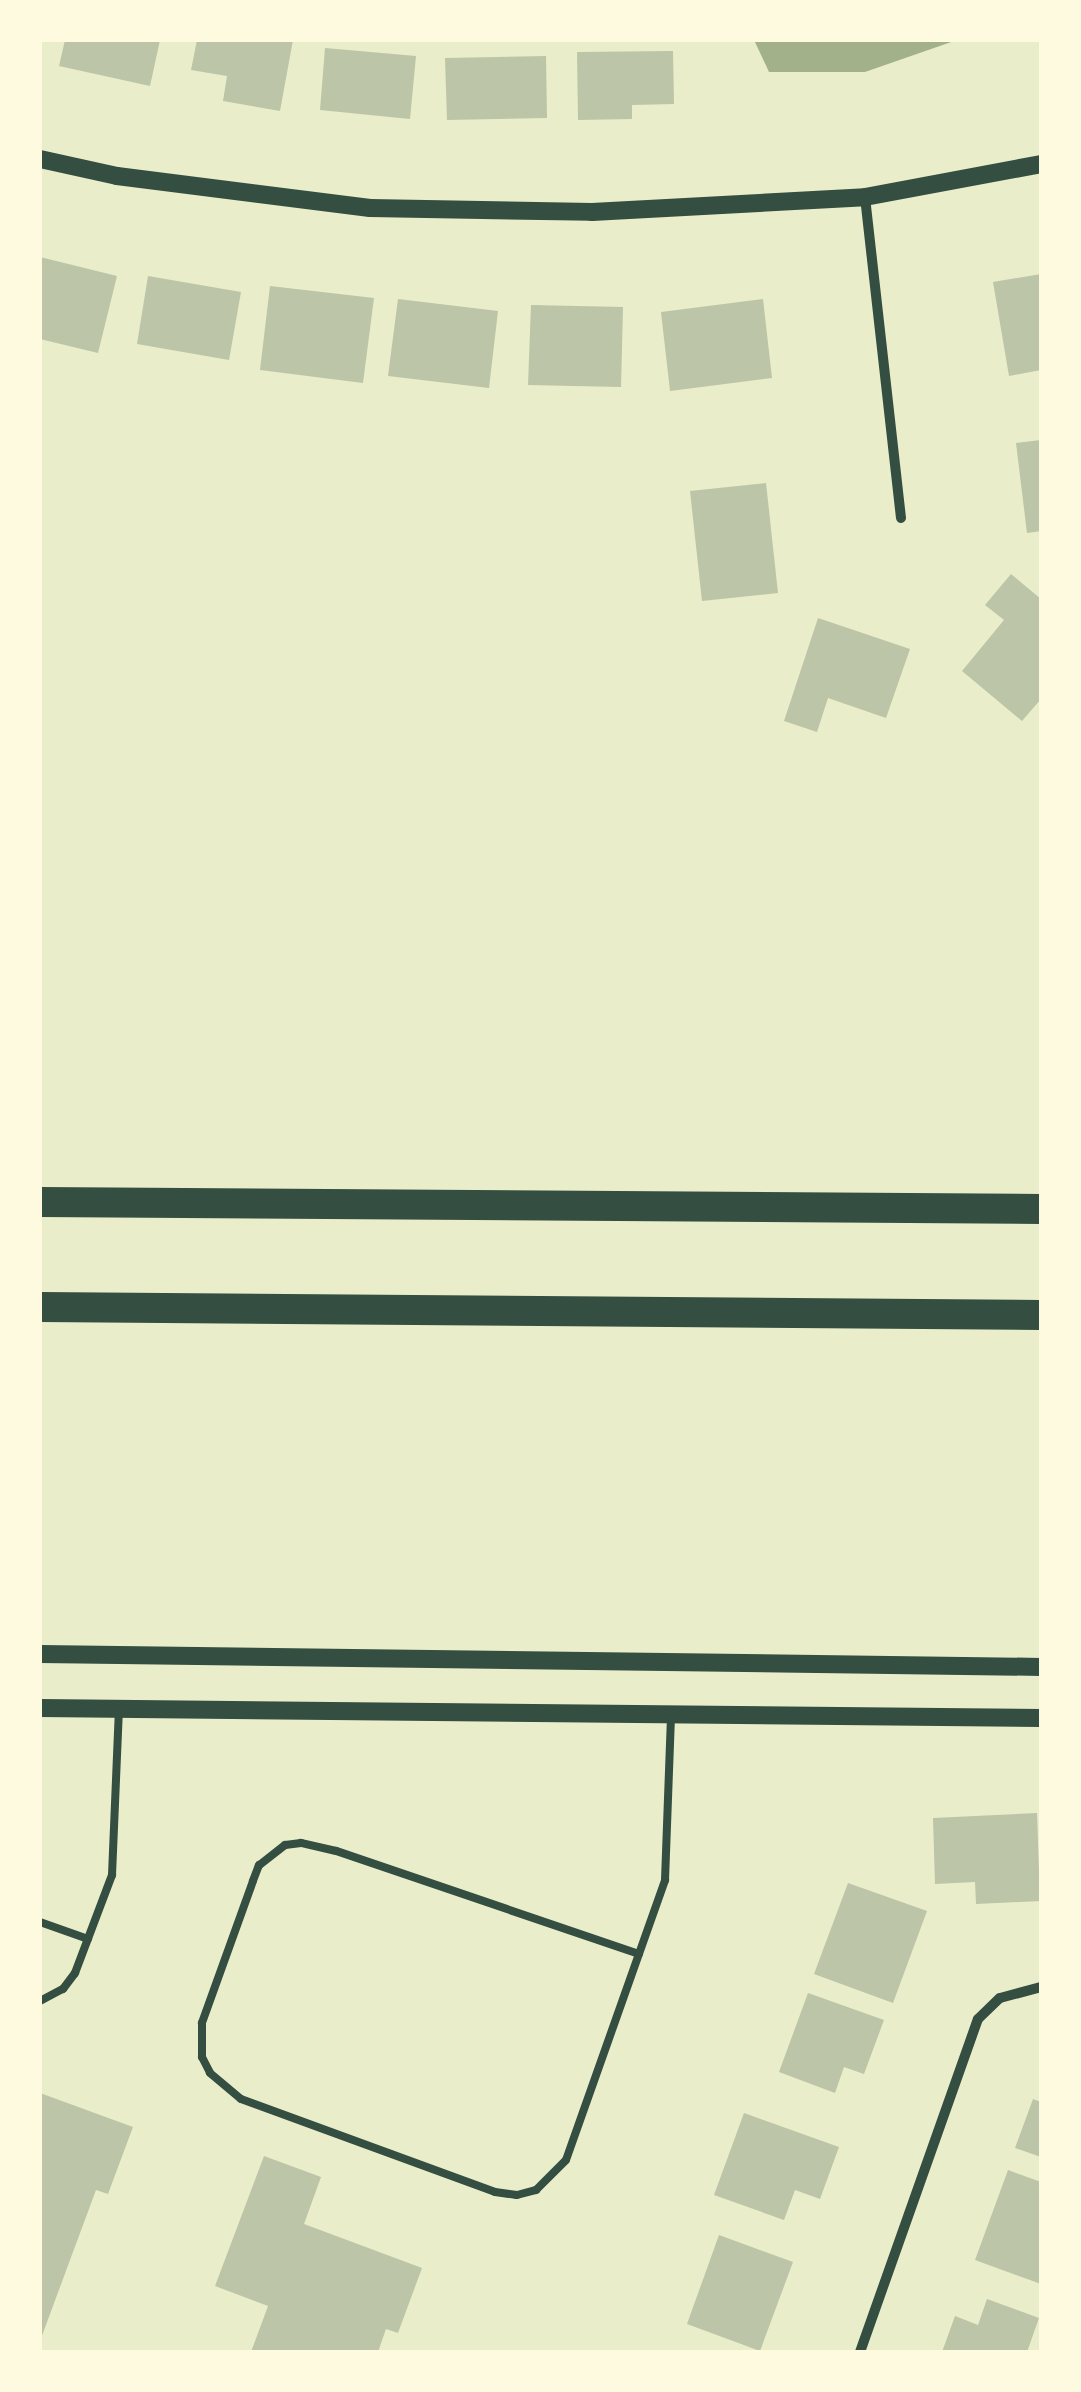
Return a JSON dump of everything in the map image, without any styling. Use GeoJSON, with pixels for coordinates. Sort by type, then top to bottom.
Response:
{"type":"FeatureCollection","features":[{"type":"Feature","properties":{"kind":"highway"},"geometry":{"type":"LineString","coordinates":[[40,1202],[1041,1208]]}},
{"type":"Feature","properties":{"kind":"highway"},"geometry":{"type":"LineString","coordinates":[[40,1307],[1041,1315]]}},
{"type":"Feature","properties":{"kind":"street"},"geometry":{"type":"LineString","coordinates":[[40,160],[136,179],[370,208],[592,212],[865,197],[1041,164]]}},
{"type":"Feature","properties":{"kind":"street"},"geometry":{"type":"LineString","coordinates":[[865,197],[901,518]]}},
{"type":"Feature","properties":{"kind":"street"},"geometry":{"type":"LineString","coordinates":[[40,1654],[1041,1667]]}},
{"type":"Feature","properties":{"kind":"street"},"geometry":{"type":"LineString","coordinates":[[40,1708],[1041,1718]]}},
{"type":"Feature","properties":{"kind":"street"},"geometry":{"type":"LineString","coordinates":[[860,2352],[978,2019],[1000,1998],[1041,1987]]}},
{"type":"Feature","properties":{"kind":"lane"},"geometry":{"type":"LineString","coordinates":[[40,2002],[69,1981],[112,1875],[119,1709]]}},
{"type":"Feature","properties":{"kind":"lane"},"geometry":{"type":"LineString","coordinates":[[639,1954],[336,1850],[301,1843],[285,1845],[259,1865],[202,2023],[202,2057],[210,2073],[241,2099],[468,2184],[517,2195],[536,2190],[566,2160],[639,1954],[670,1862],[671,1714]]}},
{"type":"Feature","properties":{"kind":"lane"},"geometry":{"type":"LineString","coordinates":[[40,1922],[88,1940]]}},
{"type":"Feature","properties":{"kind":"shaded area"},"geometry":{"type":"Polygon","coordinates":[[[754,40],[957,40],[865,72],[769,72],[754,40]]]}},
{"type":"Feature","properties":{"kind":"building"},"geometry":{"type":"Polygon","coordinates":[[[65,40],[160,40],[150,86],[59,66],[65,40]]]}},
{"type":"Feature","properties":{"kind":"building"},"geometry":{"type":"Polygon","coordinates":[[[197,40],[293,40],[280,111],[223,101],[227,76],[191,70],[197,40]]]}},
{"type":"Feature","properties":{"kind":"building"},"geometry":{"type":"Polygon","coordinates":[[[325,48],[416,56],[410,119],[320,110],[325,48]]]}},
{"type":"Feature","properties":{"kind":"building"},"geometry":{"type":"Polygon","coordinates":[[[673,51],[674,104],[632,105],[632,119],[578,120],[577,52],[673,51]]]}},
{"type":"Feature","properties":{"kind":"building"},"geometry":{"type":"Polygon","coordinates":[[[546,56],[547,118],[447,120],[445,58],[546,56]]]}},
{"type":"Feature","properties":{"kind":"building"},"geometry":{"type":"Polygon","coordinates":[[[40,257],[117,276],[98,353],[40,339],[40,257]]]}},
{"type":"Feature","properties":{"kind":"building"},"geometry":{"type":"Polygon","coordinates":[[[1041,274],[1041,370],[1009,376],[993,282],[1041,274]]]}},
{"type":"Feature","properties":{"kind":"building"},"geometry":{"type":"Polygon","coordinates":[[[148,276],[241,292],[229,360],[137,344],[148,276]]]}},
{"type":"Feature","properties":{"kind":"building"},"geometry":{"type":"Polygon","coordinates":[[[270,286],[374,298],[363,383],[260,370],[270,286]]]}},
{"type":"Feature","properties":{"kind":"building"},"geometry":{"type":"Polygon","coordinates":[[[398,299],[498,311],[489,388],[388,376],[398,299]]]}},
{"type":"Feature","properties":{"kind":"building"},"geometry":{"type":"Polygon","coordinates":[[[763,299],[772,378],[670,391],[661,312],[763,299]]]}},
{"type":"Feature","properties":{"kind":"building"},"geometry":{"type":"Polygon","coordinates":[[[531,305],[623,307],[621,387],[528,385],[531,305]]]}},
{"type":"Feature","properties":{"kind":"building"},"geometry":{"type":"Polygon","coordinates":[[[1041,440],[1041,531],[1027,533],[1016,443],[1041,440]]]}},
{"type":"Feature","properties":{"kind":"building"},"geometry":{"type":"Polygon","coordinates":[[[766,483],[778,593],[702,601],[690,491],[766,483]]]}},
{"type":"Feature","properties":{"kind":"building"},"geometry":{"type":"Polygon","coordinates":[[[1011,574],[1041,599],[1041,699],[1022,721],[962,671],[1004,620],[985,605],[1011,574]]]}},
{"type":"Feature","properties":{"kind":"building"},"geometry":{"type":"Polygon","coordinates":[[[818,618],[910,649],[886,718],[828,698],[817,732],[784,721],[818,618]]]}},
{"type":"Feature","properties":{"kind":"building"},"geometry":{"type":"Polygon","coordinates":[[[1037,1813],[1040,1901],[976,1904],[975,1882],[935,1884],[933,1818],[1037,1813]]]}},
{"type":"Feature","properties":{"kind":"building"},"geometry":{"type":"Polygon","coordinates":[[[848,1883],[927,1911],[893,2003],[814,1974],[848,1883]]]}},
{"type":"Feature","properties":{"kind":"building"},"geometry":{"type":"Polygon","coordinates":[[[808,1993],[884,2020],[864,2074],[844,2067],[835,2093],[779,2072],[808,1993]]]}},
{"type":"Feature","properties":{"kind":"building"},"geometry":{"type":"Polygon","coordinates":[[[40,2093],[133,2127],[108,2194],[96,2190],[40,2341],[40,2093]]]}},
{"type":"Feature","properties":{"kind":"building"},"geometry":{"type":"Polygon","coordinates":[[[1033,2099],[1041,2102],[1041,2157],[1015,2148],[1033,2099]]]}},
{"type":"Feature","properties":{"kind":"building"},"geometry":{"type":"Polygon","coordinates":[[[744,2113],[839,2147],[820,2199],[795,2190],[784,2220],[714,2195],[744,2113]]]}},
{"type":"Feature","properties":{"kind":"building"},"geometry":{"type":"Polygon","coordinates":[[[264,2156],[321,2177],[304,2224],[422,2268],[398,2333],[386,2329],[378,2352],[251,2352],[268,2306],[215,2286],[264,2156]]]}},
{"type":"Feature","properties":{"kind":"building"},"geometry":{"type":"Polygon","coordinates":[[[1008,2170],[1041,2182],[1041,2284],[975,2260],[1008,2170]]]}},
{"type":"Feature","properties":{"kind":"building"},"geometry":{"type":"Polygon","coordinates":[[[719,2235],[793,2262],[760,2351],[687,2324],[719,2235]]]}},
{"type":"Feature","properties":{"kind":"building"},"geometry":{"type":"Polygon","coordinates":[[[987,2299],[1039,2318],[1027,2352],[942,2352],[955,2316],[978,2325],[987,2299]]]}}]}
